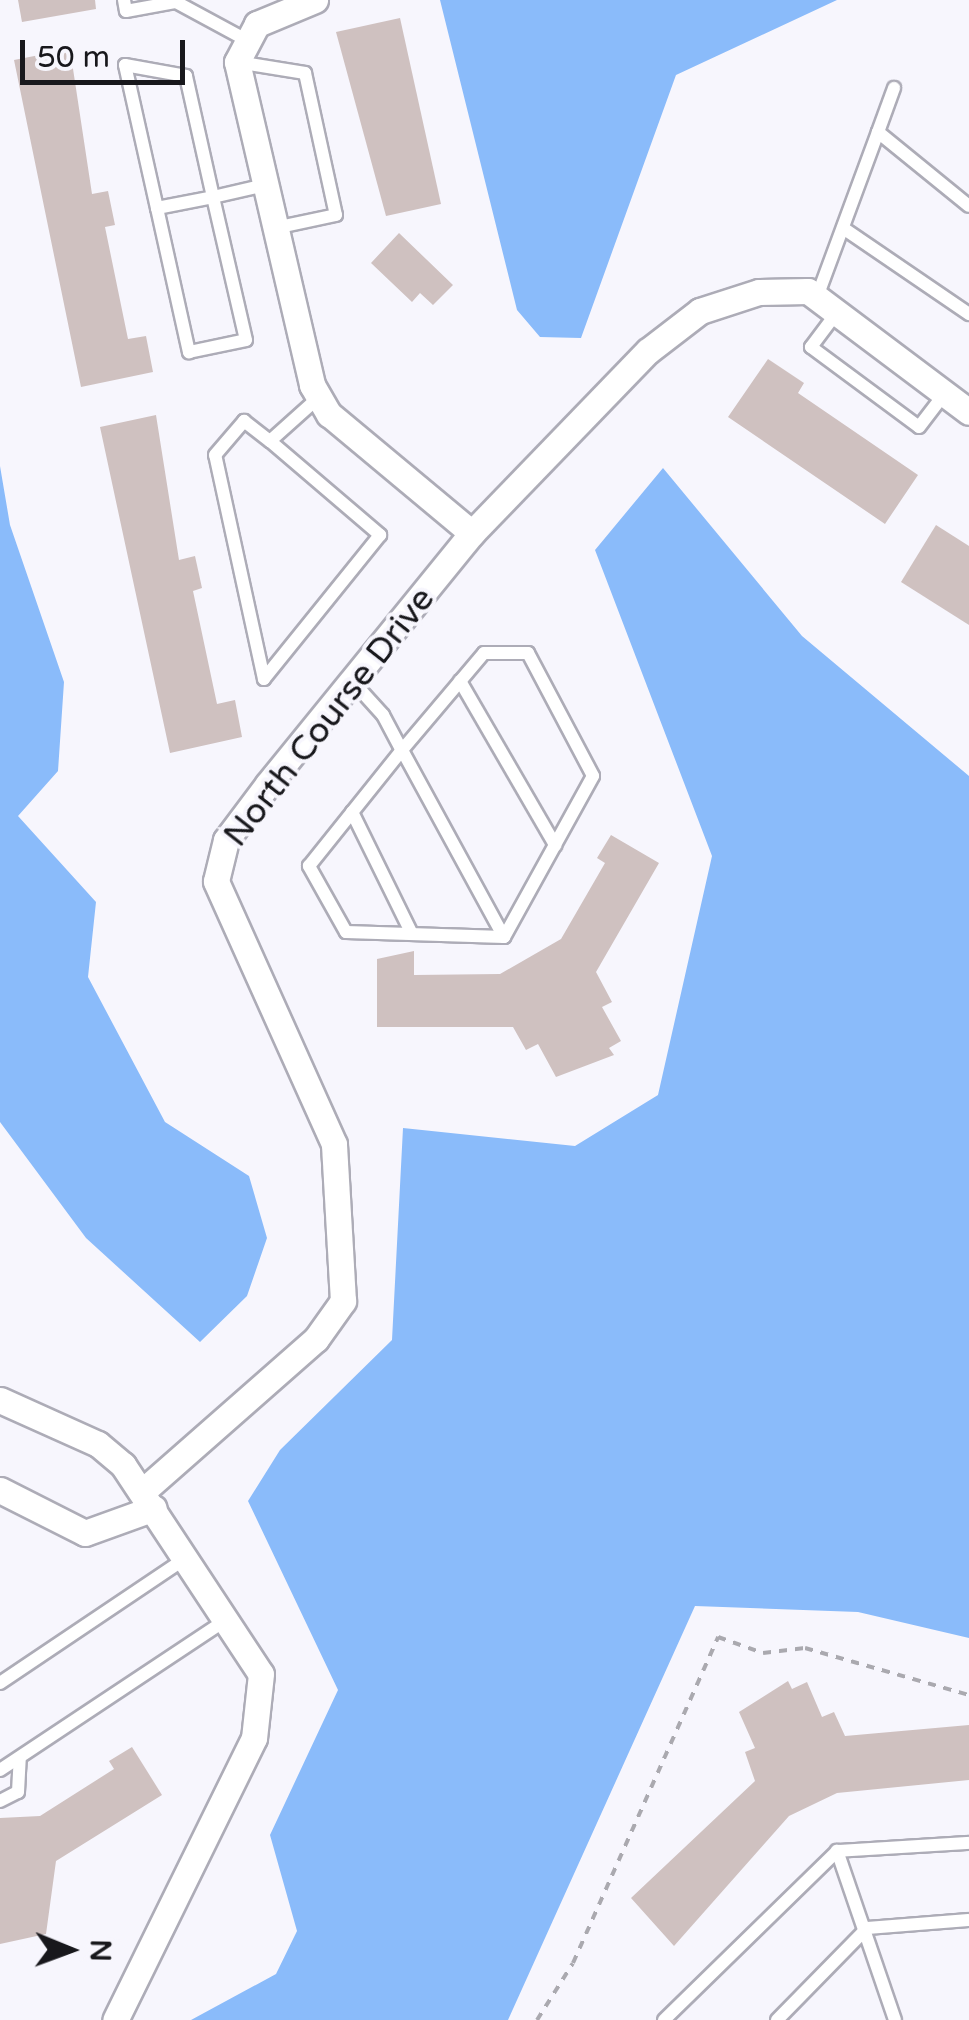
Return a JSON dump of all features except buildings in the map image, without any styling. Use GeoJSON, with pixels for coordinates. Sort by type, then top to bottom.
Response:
{"type":"FeatureCollection","features":[{"type":"Feature","properties":{"kind":"street"},"geometry":{"type":"LineString","coordinates":[[315,0],[257,24],[242,51],[265,185],[319,397],[472,533]]}},
{"type":"Feature","properties":{"kind":"street","name":"North Course Drive"},"geometry":{"type":"LineString","coordinates":[[0,1490],[85,1534],[149,1499],[316,1339],[343,1300],[334,1144],[216,881],[226,840],[472,533],[648,351],[700,311],[759,292],[828,304]]}},
{"type":"Feature","properties":{"kind":"street"},"geometry":{"type":"LineString","coordinates":[[828,304],[969,412]]}},
{"type":"Feature","properties":{"kind":"street"},"geometry":{"type":"LineString","coordinates":[[0,1400],[98,1444],[149,1499],[230,1617],[261,1674],[263,1709],[116,2020]]}},
{"type":"Feature","properties":{"kind":"lane"},"geometry":{"type":"LineString","coordinates":[[124,0],[126,11],[176,1],[242,51],[305,73],[336,215],[276,228]]}},
{"type":"Feature","properties":{"kind":"lane"},"geometry":{"type":"LineString","coordinates":[[125,65],[186,76],[213,197],[246,340],[189,352],[125,65]]}},
{"type":"Feature","properties":{"kind":"lane"},"geometry":{"type":"LineString","coordinates":[[894,88],[843,228],[828,304],[811,348],[919,427],[945,393]]}},
{"type":"Feature","properties":{"kind":"lane"},"geometry":{"type":"LineString","coordinates":[[878,132],[969,206]]}},
{"type":"Feature","properties":{"kind":"lane"},"geometry":{"type":"LineString","coordinates":[[157,208],[265,185]]}},
{"type":"Feature","properties":{"kind":"lane"},"geometry":{"type":"LineString","coordinates":[[843,228],[969,314]]}},
{"type":"Feature","properties":{"kind":"lane"},"geometry":{"type":"LineString","coordinates":[[270,442],[319,397]]}},
{"type":"Feature","properties":{"kind":"lane"},"geometry":{"type":"LineString","coordinates":[[244,422],[270,442],[380,535],[264,679],[216,455],[244,422]]}},
{"type":"Feature","properties":{"kind":"lane"},"geometry":{"type":"LineString","coordinates":[[484,652],[528,653],[593,776],[504,937],[346,932],[309,866],[484,652]]}},
{"type":"Feature","properties":{"kind":"lane"},"geometry":{"type":"LineString","coordinates":[[460,681],[555,845]]}},
{"type":"Feature","properties":{"kind":"lane"},"geometry":{"type":"LineString","coordinates":[[354,683],[402,750],[504,937]]}},
{"type":"Feature","properties":{"kind":"lane"},"geometry":{"type":"LineString","coordinates":[[352,812],[412,934]]}},
{"type":"Feature","properties":{"kind":"lane"},"geometry":{"type":"LineString","coordinates":[[0,1682],[186,1558]]}},
{"type":"Feature","properties":{"kind":"lane"},"geometry":{"type":"LineString","coordinates":[[0,1770],[230,1617]]}},
{"type":"Feature","properties":{"kind":"lane"},"geometry":{"type":"LineString","coordinates":[[0,1801],[18,1792],[20,1759]]}},
{"type":"Feature","properties":{"kind":"lane"},"geometry":{"type":"LineString","coordinates":[[664,2020],[838,1851],[969,1844]]}},
{"type":"Feature","properties":{"kind":"lane"},"geometry":{"type":"LineString","coordinates":[[838,1851],[895,2020]]}},
{"type":"Feature","properties":{"kind":"lane"},"geometry":{"type":"LineString","coordinates":[[777,2020],[866,1928],[969,1920]]}},
{"type":"Feature","properties":{"kind":"path"},"geometry":{"type":"LineString","coordinates":[[538,2020],[573,1962],[718,1637],[763,1653],[805,1648],[969,1694]]}},
{"type":"Feature","properties":{"kind":"water"},"geometry":{"type":"Polygon","coordinates":[[[440,0],[837,0],[676,75],[581,338],[540,337],[517,310],[440,0]]]}},
{"type":"Feature","properties":{"kind":"water"},"geometry":{"type":"Polygon","coordinates":[[[0,466],[10,525],[64,682],[58,771],[18,816],[96,902],[88,977],[165,1122],[249,1176],[267,1238],[247,1296],[200,1342],[86,1238],[0,1122],[0,466]]]}},
{"type":"Feature","properties":{"kind":"water"},"geometry":{"type":"Polygon","coordinates":[[[663,468],[802,636],[969,776],[969,1638],[858,1612],[695,1606],[508,2020],[191,2020],[276,1974],[297,1931],[270,1835],[338,1690],[248,1501],[280,1450],[392,1340],[403,1128],[575,1146],[658,1095],[712,856],[595,550],[663,468]]]}}]}
